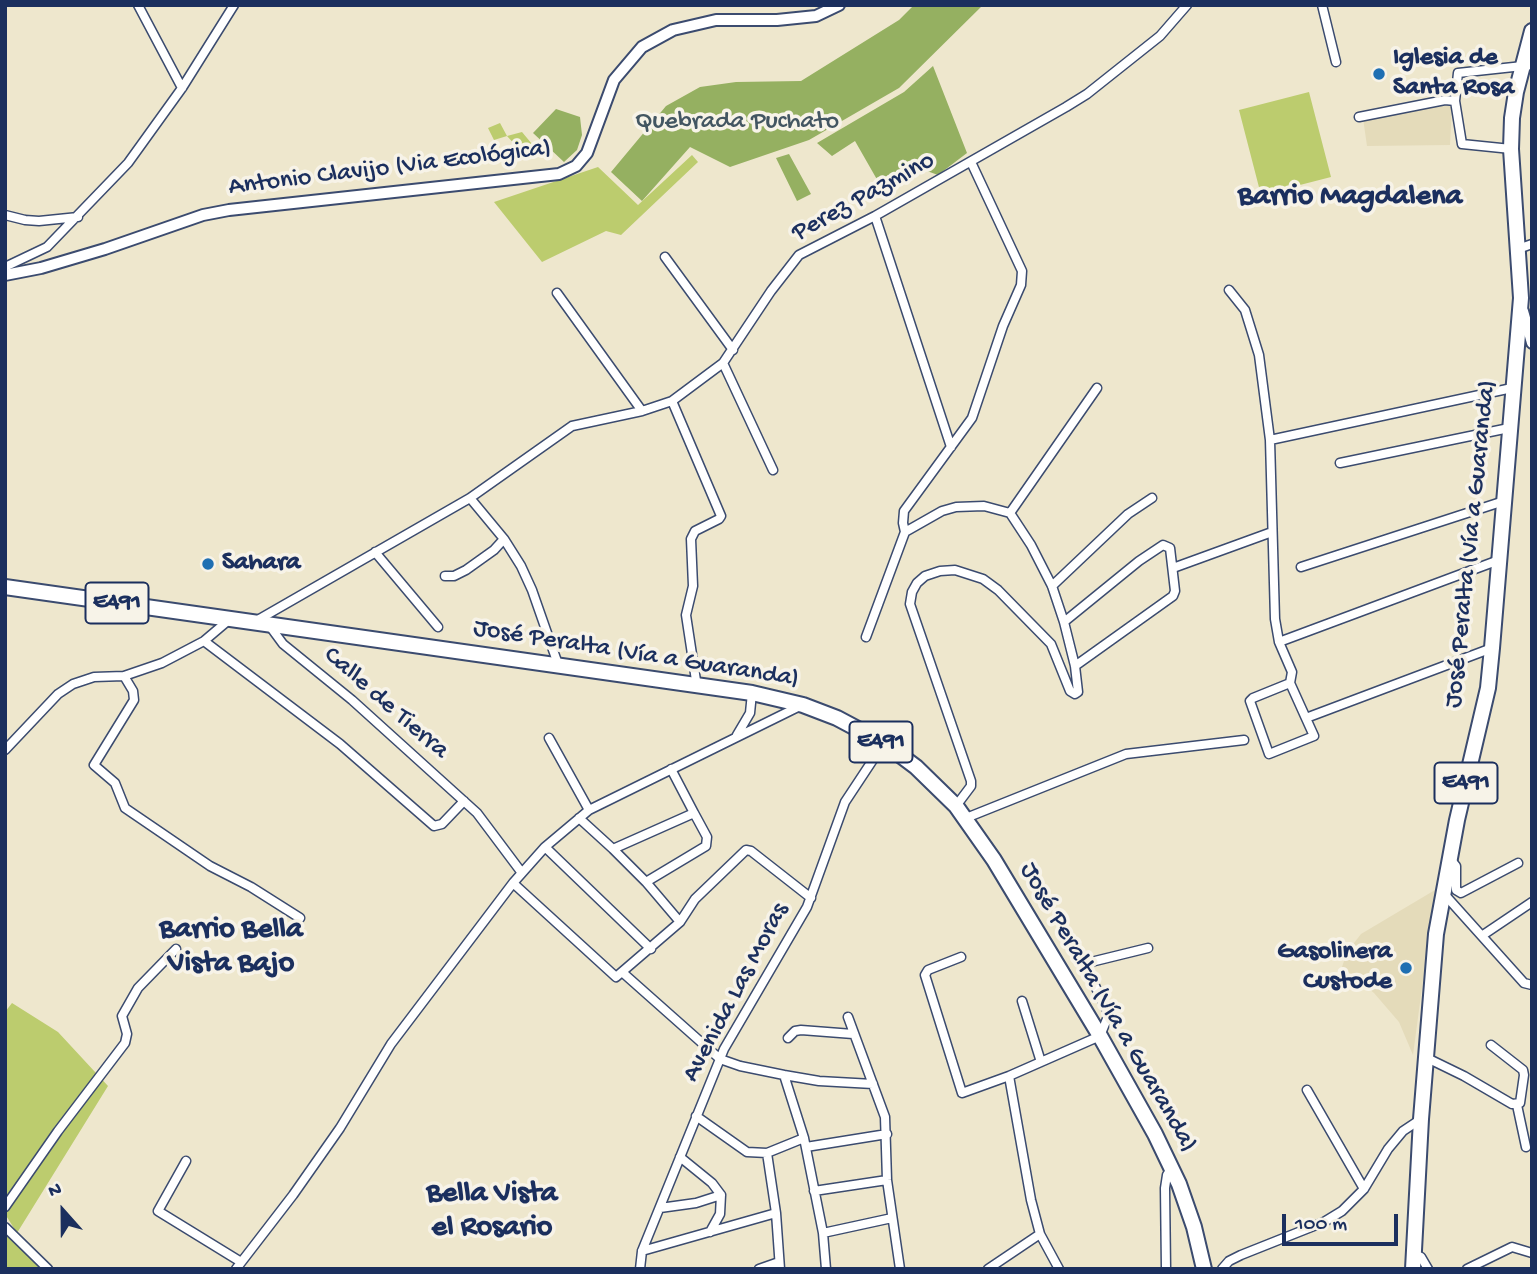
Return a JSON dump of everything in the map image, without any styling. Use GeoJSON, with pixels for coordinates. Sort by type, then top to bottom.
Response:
{"type":"FeatureCollection","features":[{"type":"Feature","properties":{"kind":"highway","name":"José Peralta (Vía a Guaranda)"},"geometry":{"type":"LineString","coordinates":[[1414,1261],[1421,1119],[1436,934],[1457,820],[1488,688],[1492,649],[1525,246],[1511,149],[1512,118],[1527,65],[1532,31]]}},
{"type":"Feature","properties":{"kind":"highway","name":"José Peralta (Vía a Guaranda)"},"geometry":{"type":"LineString","coordinates":[[5,587],[752,693],[803,705],[837,718],[884,744],[916,767],[956,806],[994,860],[1100,1036],[1155,1134],[1194,1227],[1204,1269]]}},
{"type":"Feature","properties":{"kind":"main road","name":"Antonio Clavijo (Via Ecológica)"},"geometry":{"type":"LineString","coordinates":[[5,275],[41,268],[203,215],[229,210],[559,174],[576,166],[587,153],[614,80],[642,47],[673,30],[716,20],[777,20],[816,16],[839,5]]}},
{"type":"Feature","properties":{"kind":"main road"},"geometry":{"type":"LineString","coordinates":[[1521,298],[1526,327],[1532,342]]}},
{"type":"Feature","properties":{"kind":"street"},"geometry":{"type":"LineString","coordinates":[[138,5],[182,88]]}},
{"type":"Feature","properties":{"kind":"street"},"geometry":{"type":"LineString","coordinates":[[5,267],[43,250],[128,163],[182,88],[234,5]]}},
{"type":"Feature","properties":{"kind":"street","name":"Perez Pazmino"},"geometry":{"type":"LineString","coordinates":[[261,624],[375,552],[470,498],[572,426],[642,411],[672,401],[723,363],[799,254],[875,216],[1087,94],[1160,36],[1187,5]]}},
{"type":"Feature","properties":{"kind":"street"},"geometry":{"type":"LineString","coordinates":[[1322,5],[1336,62]]}},
{"type":"Feature","properties":{"kind":"street"},"geometry":{"type":"LineString","coordinates":[[1511,149],[1462,144],[1455,101],[1458,74],[1527,65]]}},
{"type":"Feature","properties":{"kind":"street"},"geometry":{"type":"LineString","coordinates":[[1359,117],[1434,102],[1455,101]]}},
{"type":"Feature","properties":{"kind":"street"},"geometry":{"type":"LineString","coordinates":[[866,637],[905,532],[904,511],[972,418],[1003,326],[1023,278],[971,162]]}},
{"type":"Feature","properties":{"kind":"street"},"geometry":{"type":"LineString","coordinates":[[5,215],[39,221],[78,217]]}},
{"type":"Feature","properties":{"kind":"street"},"geometry":{"type":"LineString","coordinates":[[875,216],[951,447]]}},
{"type":"Feature","properties":{"kind":"street"},"geometry":{"type":"LineString","coordinates":[[665,257],[733,350]]}},
{"type":"Feature","properties":{"kind":"street"},"geometry":{"type":"LineString","coordinates":[[1229,290],[1240,301],[1253,329],[1259,355],[1269,440],[1275,619],[1279,642],[1292,672],[1290,683],[1314,736],[1269,754],[1251,701],[1290,683]]}},
{"type":"Feature","properties":{"kind":"street"},"geometry":{"type":"LineString","coordinates":[[557,293],[642,411]]}},
{"type":"Feature","properties":{"kind":"street"},"geometry":{"type":"LineString","coordinates":[[723,363],[773,470]]}},
{"type":"Feature","properties":{"kind":"street"},"geometry":{"type":"LineString","coordinates":[[1010,513],[1097,388]]}},
{"type":"Feature","properties":{"kind":"street"},"geometry":{"type":"LineString","coordinates":[[1269,440],[1512,388]]}},
{"type":"Feature","properties":{"kind":"street"},"geometry":{"type":"LineString","coordinates":[[672,401],[720,511],[719,519],[695,531],[691,539],[694,586],[686,615],[697,687]]}},
{"type":"Feature","properties":{"kind":"street"},"geometry":{"type":"LineString","coordinates":[[1340,463],[1509,428]]}},
{"type":"Feature","properties":{"kind":"street"},"geometry":{"type":"LineString","coordinates":[[470,498],[504,539],[522,566],[559,667]]}},
{"type":"Feature","properties":{"kind":"street"},"geometry":{"type":"LineString","coordinates":[[1052,586],[1121,520],[1152,498]]}},
{"type":"Feature","properties":{"kind":"street"},"geometry":{"type":"LineString","coordinates":[[1301,567],[1504,501]]}},
{"type":"Feature","properties":{"kind":"street"},"geometry":{"type":"LineString","coordinates":[[905,532],[942,511],[956,507],[984,506],[1010,513],[1031,545],[1052,586],[1065,622],[1075,666],[1078,687],[1075,694],[1070,691],[1051,644],[998,590],[983,579],[955,570],[940,570],[925,576],[917,583],[910,604],[971,781],[971,786],[956,806]]}},
{"type":"Feature","properties":{"kind":"street"},"geometry":{"type":"LineString","coordinates":[[1172,568],[1272,532]]}},
{"type":"Feature","properties":{"kind":"street"},"geometry":{"type":"LineString","coordinates":[[445,576],[454,576],[466,570],[494,550],[504,539]]}},
{"type":"Feature","properties":{"kind":"street"},"geometry":{"type":"LineString","coordinates":[[1065,622],[1122,574],[1163,545],[1170,548],[1175,591],[1171,599],[1075,666]]}},
{"type":"Feature","properties":{"kind":"street"},"geometry":{"type":"LineString","coordinates":[[375,552],[438,628]]}},
{"type":"Feature","properties":{"kind":"street"},"geometry":{"type":"LineString","coordinates":[[1279,642],[1499,560]]}},
{"type":"Feature","properties":{"kind":"street"},"geometry":{"type":"LineString","coordinates":[[5,750],[58,694],[73,684],[94,677],[124,677],[185,653],[230,619]]}},
{"type":"Feature","properties":{"kind":"street","name":"Calle de Tierra"},"geometry":{"type":"LineString","coordinates":[[261,624],[352,700],[477,813],[522,873]]}},
{"type":"Feature","properties":{"kind":"street"},"geometry":{"type":"LineString","coordinates":[[204,641],[340,744],[434,826],[442,824],[464,801]]}},
{"type":"Feature","properties":{"kind":"street"},"geometry":{"type":"LineString","coordinates":[[1306,718],[1492,649]]}},
{"type":"Feature","properties":{"kind":"street"},"geometry":{"type":"LineString","coordinates":[[124,677],[133,691],[134,700],[94,765],[115,783],[125,808],[210,866],[251,887],[300,918]]}},
{"type":"Feature","properties":{"kind":"street"},"geometry":{"type":"LineString","coordinates":[[736,736],[750,713],[752,693]]}},
{"type":"Feature","properties":{"kind":"street"},"geometry":{"type":"LineString","coordinates":[[186,1161],[158,1210],[238,1265],[293,1195],[340,1128],[391,1044],[513,883],[545,847],[589,810],[803,705]]}},
{"type":"Feature","properties":{"kind":"street"},"geometry":{"type":"LineString","coordinates":[[549,738],[589,810]]}},
{"type":"Feature","properties":{"kind":"street"},"geometry":{"type":"LineString","coordinates":[[966,818],[1126,754],[1244,740]]}},
{"type":"Feature","properties":{"kind":"street","name":"Avenida Las Moras"},"geometry":{"type":"LineString","coordinates":[[640,1269],[642,1251],[720,1059],[811,898],[845,802],[884,744]]}},
{"type":"Feature","properties":{"kind":"street"},"geometry":{"type":"LineString","coordinates":[[646,882],[706,846],[707,837],[671,769]]}},
{"type":"Feature","properties":{"kind":"street"},"geometry":{"type":"LineString","coordinates":[[613,849],[694,813]]}},
{"type":"Feature","properties":{"kind":"street"},"geometry":{"type":"LineString","coordinates":[[579,818],[646,882],[680,922]]}},
{"type":"Feature","properties":{"kind":"street"},"geometry":{"type":"LineString","coordinates":[[545,847],[651,948]]}},
{"type":"Feature","properties":{"kind":"street"},"geometry":{"type":"LineString","coordinates":[[513,883],[616,977],[680,922],[695,899],[741,852],[751,850],[811,898]]}},
{"type":"Feature","properties":{"kind":"street"},"geometry":{"type":"LineString","coordinates":[[1451,860],[1456,866],[1456,890],[1461,892],[1518,863]]}},
{"type":"Feature","properties":{"kind":"street"},"geometry":{"type":"LineString","coordinates":[[1445,895],[1524,983],[1532,985]]}},
{"type":"Feature","properties":{"kind":"street"},"geometry":{"type":"LineString","coordinates":[[1483,935],[1532,902]]}},
{"type":"Feature","properties":{"kind":"street"},"geometry":{"type":"LineString","coordinates":[[961,957],[928,970],[925,975],[962,1093],[1009,1076],[1100,1036],[1109,1014],[1085,966],[1091,962],[1147,948]]}},
{"type":"Feature","properties":{"kind":"street"},"geometry":{"type":"LineString","coordinates":[[5,1208],[125,1043],[127,1031],[121,1016],[138,988],[176,949]]}},
{"type":"Feature","properties":{"kind":"street"},"geometry":{"type":"LineString","coordinates":[[622,972],[720,1059],[740,1066],[818,1082],[873,1084]]}},
{"type":"Feature","properties":{"kind":"street"},"geometry":{"type":"LineString","coordinates":[[1022,1001],[1041,1062]]}},
{"type":"Feature","properties":{"kind":"street"},"geometry":{"type":"LineString","coordinates":[[848,1017],[885,1117],[887,1180],[900,1269]]}},
{"type":"Feature","properties":{"kind":"street"},"geometry":{"type":"LineString","coordinates":[[788,1038],[795,1031],[801,1030],[853,1034]]}},
{"type":"Feature","properties":{"kind":"street"},"geometry":{"type":"LineString","coordinates":[[1491,1045],[1523,1070],[1521,1103],[1517,1105]]}},
{"type":"Feature","properties":{"kind":"street"},"geometry":{"type":"LineString","coordinates":[[1427,1058],[1517,1105]]}},
{"type":"Feature","properties":{"kind":"street"},"geometry":{"type":"LineString","coordinates":[[784,1075],[805,1143],[823,1233],[826,1269]]}},
{"type":"Feature","properties":{"kind":"street"},"geometry":{"type":"LineString","coordinates":[[1009,1076],[1026,1175],[1040,1234],[1059,1269]]}},
{"type":"Feature","properties":{"kind":"street"},"geometry":{"type":"LineString","coordinates":[[1307,1090],[1363,1189]]}},
{"type":"Feature","properties":{"kind":"street"},"geometry":{"type":"LineString","coordinates":[[1517,1105],[1527,1147]]}},
{"type":"Feature","properties":{"kind":"street"},"geometry":{"type":"LineString","coordinates":[[696,1116],[747,1153],[767,1153],[805,1143],[887,1134]]}},
{"type":"Feature","properties":{"kind":"street"},"geometry":{"type":"LineString","coordinates":[[1222,1269],[1241,1255],[1324,1222],[1342,1211],[1363,1189],[1388,1149],[1403,1131],[1421,1119]]}},
{"type":"Feature","properties":{"kind":"street"},"geometry":{"type":"LineString","coordinates":[[758,1269],[780,1265],[767,1153]]}},
{"type":"Feature","properties":{"kind":"street"},"geometry":{"type":"LineString","coordinates":[[680,1157],[712,1182],[721,1195],[720,1214],[710,1232]]}},
{"type":"Feature","properties":{"kind":"street"},"geometry":{"type":"LineString","coordinates":[[1166,1269],[1165,1188],[1171,1168]]}},
{"type":"Feature","properties":{"kind":"street"},"geometry":{"type":"LineString","coordinates":[[814,1191],[887,1180]]}},
{"type":"Feature","properties":{"kind":"street"},"geometry":{"type":"LineString","coordinates":[[660,1208],[696,1203],[721,1195]]}},
{"type":"Feature","properties":{"kind":"street"},"geometry":{"type":"LineString","coordinates":[[642,1251],[776,1213]]}},
{"type":"Feature","properties":{"kind":"street"},"geometry":{"type":"LineString","coordinates":[[823,1233],[892,1218]]}},
{"type":"Feature","properties":{"kind":"street"},"geometry":{"type":"LineString","coordinates":[[5,1227],[48,1269]]}},
{"type":"Feature","properties":{"kind":"street"},"geometry":{"type":"LineString","coordinates":[[989,1269],[1040,1234]]}},
{"type":"Feature","properties":{"kind":"street"},"geometry":{"type":"LineString","coordinates":[[1467,1269],[1512,1247],[1532,1253]]}},
{"type":"Feature","properties":{"kind":"street"},"geometry":{"type":"LineString","coordinates":[[1414,1261],[1421,1257],[1428,1269]]}},
{"type":"Feature","properties":{"kind":"shaded area"},"geometry":{"type":"Polygon","coordinates":[[[1432,105],[1452,105],[1450,145],[1367,146],[1363,118],[1432,105]]]}},
{"type":"Feature","properties":{"kind":"shaded area"},"geometry":{"type":"Polygon","coordinates":[[[1435,890],[1413,1055],[1399,1022],[1374,993],[1342,967],[1347,952],[1361,934],[1435,890]]]}},
{"type":"Feature","properties":{"kind":"green space","name":"Quebrada Puchato"},"geometry":{"type":"Polygon","coordinates":[[[914,5],[983,5],[899,88],[809,140],[730,167],[690,147],[642,201],[611,172],[666,106],[700,87],[736,82],[801,81],[899,20],[914,5]]]}},
{"type":"Feature","properties":{"kind":"green space"},"geometry":{"type":"Polygon","coordinates":[[[933,66],[967,153],[938,175],[916,167],[879,183],[855,141],[832,156],[817,143],[904,92],[933,66]]]}},
{"type":"Feature","properties":{"kind":"green space"},"geometry":{"type":"Polygon","coordinates":[[[1309,92],[1331,177],[1261,195],[1239,110],[1309,92]]]}},
{"type":"Feature","properties":{"kind":"green space"},"geometry":{"type":"Polygon","coordinates":[[[556,109],[580,117],[582,135],[577,150],[564,162],[533,133],[556,109]]]}},
{"type":"Feature","properties":{"kind":"green space"},"geometry":{"type":"Polygon","coordinates":[[[500,123],[507,136],[494,140],[488,128],[500,123]]]}},
{"type":"Feature","properties":{"kind":"green space"},"geometry":{"type":"Polygon","coordinates":[[[522,132],[532,144],[518,148],[507,136],[522,132]]]}},
{"type":"Feature","properties":{"kind":"green space"},"geometry":{"type":"Polygon","coordinates":[[[789,154],[811,194],[797,201],[776,158],[789,154]]]}},
{"type":"Feature","properties":{"kind":"green space"},"geometry":{"type":"Polygon","coordinates":[[[692,155],[698,162],[621,235],[606,231],[542,262],[494,202],[598,167],[638,205],[692,155]]]}},
{"type":"Feature","properties":{"kind":"green space"},"geometry":{"type":"Polygon","coordinates":[[[12,1003],[58,1032],[108,1086],[17,1233],[5,1214],[5,1012],[12,1003]]]}},
{"type":"Feature","properties":{"kind":"green space"},"geometry":{"type":"Polygon","coordinates":[[[5,1229],[48,1269],[5,1269],[5,1229]]]}},
{"type":"Feature","properties":{"kind":"place","name":"Iglesia de Santa Rosa"},"geometry":{"type":"Point","coordinates":[1379,74]}},
{"type":"Feature","properties":{"kind":"place","name":"Sahara"},"geometry":{"type":"Point","coordinates":[208,564]}},
{"type":"Feature","properties":{"kind":"place","name":"Gasolinera Custode"},"geometry":{"type":"Point","coordinates":[1406,968]}},
{"type":"Feature","properties":{"kind":"district","name":"Barrio Magdalena"},"geometry":{"type":"Point","coordinates":[1350,198]}},
{"type":"Feature","properties":{"kind":"district","name":"Barrio Bella Vista Bajo"},"geometry":{"type":"Point","coordinates":[231,948]}},
{"type":"Feature","properties":{"kind":"district","name":"Bella Vista el Rosario"},"geometry":{"type":"Point","coordinates":[492,1212]}}]}
